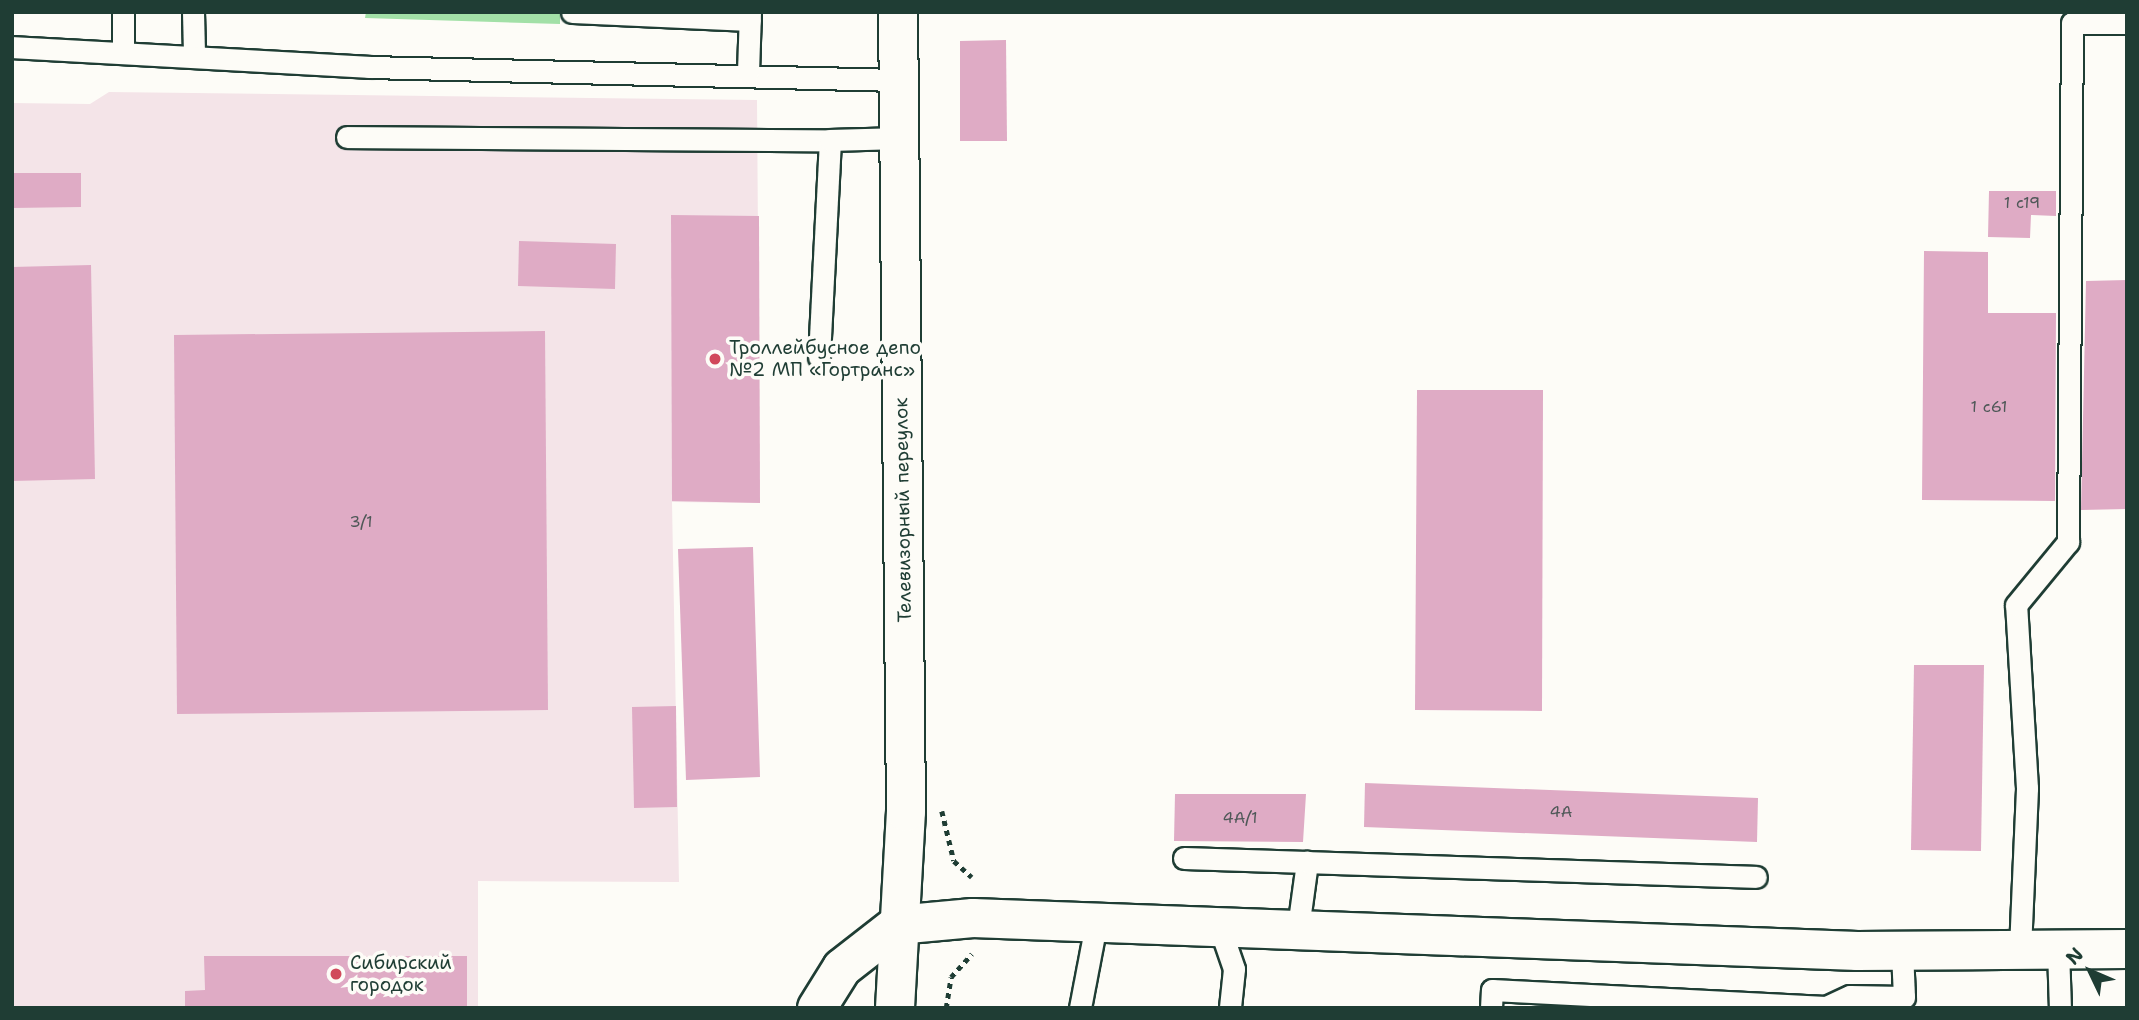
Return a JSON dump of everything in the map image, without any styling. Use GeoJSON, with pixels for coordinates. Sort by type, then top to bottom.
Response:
{"type":"FeatureCollection","features":[{"type":"Feature","properties":{"kind":"street","name":"Телевизорный переулок"},"geometry":{"type":"LineString","coordinates":[[895,1008],[897,925],[906,812],[898,12]]}},
{"type":"Feature","properties":{"kind":"street"},"geometry":{"type":"LineString","coordinates":[[817,1008],[842,968],[897,925],[973,918],[1902,951],[2127,949]]}},
{"type":"Feature","properties":{"kind":"lane"},"geometry":{"type":"LineString","coordinates":[[123,52],[124,12]]}},
{"type":"Feature","properties":{"kind":"lane"},"geometry":{"type":"LineString","coordinates":[[192,12],[194,54]]}},
{"type":"Feature","properties":{"kind":"lane"},"geometry":{"type":"LineString","coordinates":[[572,12],[750,16],[748,72]]}},
{"type":"Feature","properties":{"kind":"lane"},"geometry":{"type":"LineString","coordinates":[[2020,949],[2026,788],[2016,605],[2068,542],[2072,18],[2127,23]]}},
{"type":"Feature","properties":{"kind":"lane"},"geometry":{"type":"LineString","coordinates":[[12,47],[194,54],[369,67],[748,72],[899,80]]}},
{"type":"Feature","properties":{"kind":"lane"},"geometry":{"type":"LineString","coordinates":[[347,137],[830,140],[900,138]]}},
{"type":"Feature","properties":{"kind":"lane"},"geometry":{"type":"LineString","coordinates":[[819,357],[830,140]]}},
{"type":"Feature","properties":{"kind":"lane"},"geometry":{"type":"LineString","coordinates":[[1184,858],[1756,877]]}},
{"type":"Feature","properties":{"kind":"lane"},"geometry":{"type":"LineString","coordinates":[[1298,928],[1307,862]]}},
{"type":"Feature","properties":{"kind":"lane"},"geometry":{"type":"LineString","coordinates":[[1080,1008],[1096,924]]}},
{"type":"Feature","properties":{"kind":"lane"},"geometry":{"type":"LineString","coordinates":[[1220,928],[1234,969],[1230,1008]]}},
{"type":"Feature","properties":{"kind":"lane"},"geometry":{"type":"LineString","coordinates":[[2058,949],[2060,1008]]}},
{"type":"Feature","properties":{"kind":"lane"},"geometry":{"type":"LineString","coordinates":[[1491,1008],[1492,990],[1826,1007],[1850,996],[1903,997],[1902,951]]}},
{"type":"Feature","properties":{"kind":"path"},"geometry":{"type":"LineString","coordinates":[[937,811],[946,811],[954,861],[972,877]]}},
{"type":"Feature","properties":{"kind":"path"},"geometry":{"type":"LineString","coordinates":[[946,1008],[951,977],[973,953]]}},
{"type":"Feature","properties":{"kind":"shaded area","name":"Троллейбусное депо №2 МП «Гортранс»"},"geometry":{"type":"Polygon","coordinates":[[[109,92],[757,100],[760,503],[672,502],[679,882],[478,881],[478,1008],[12,1008],[12,103],[90,104],[109,92]]]}},
{"type":"Feature","properties":{"kind":"green space"},"geometry":{"type":"Polygon","coordinates":[[[366,12],[560,12],[560,24],[365,18],[366,12]]]}},
{"type":"Feature","properties":{"kind":"building"},"geometry":{"type":"Polygon","coordinates":[[[1006,40],[1007,141],[960,141],[960,41],[1006,40]]]}},
{"type":"Feature","properties":{"kind":"building"},"geometry":{"type":"Polygon","coordinates":[[[12,173],[81,173],[81,207],[12,208],[12,173]]]}},
{"type":"Feature","properties":{"kind":"building"},"geometry":{"type":"Polygon","coordinates":[[[1989,191],[2056,191],[2056,216],[2031,215],[2030,238],[1988,237],[1989,191]]]}},
{"type":"Feature","properties":{"kind":"building","name":"Троллейбусное депо №2 МП «Гортранс»"},"geometry":{"type":"Polygon","coordinates":[[[671,215],[759,216],[760,503],[672,501],[671,215]]]}},
{"type":"Feature","properties":{"kind":"building"},"geometry":{"type":"Polygon","coordinates":[[[519,241],[616,244],[615,289],[518,286],[519,241]]]}},
{"type":"Feature","properties":{"kind":"building"},"geometry":{"type":"Polygon","coordinates":[[[1924,251],[1988,252],[1988,313],[2056,313],[2055,501],[1922,500],[1924,251]]]}},
{"type":"Feature","properties":{"kind":"building"},"geometry":{"type":"Polygon","coordinates":[[[91,265],[95,479],[12,481],[12,267],[91,265]]]}},
{"type":"Feature","properties":{"kind":"building"},"geometry":{"type":"Polygon","coordinates":[[[2127,280],[2127,509],[2081,510],[2086,281],[2127,280]]]}},
{"type":"Feature","properties":{"kind":"building"},"geometry":{"type":"Polygon","coordinates":[[[545,331],[548,710],[177,714],[174,335],[545,331]]]}},
{"type":"Feature","properties":{"kind":"building"},"geometry":{"type":"Polygon","coordinates":[[[1417,390],[1543,390],[1542,711],[1415,710],[1417,390]]]}},
{"type":"Feature","properties":{"kind":"building"},"geometry":{"type":"Polygon","coordinates":[[[753,547],[760,777],[686,780],[678,549],[753,547]]]}},
{"type":"Feature","properties":{"kind":"building"},"geometry":{"type":"Polygon","coordinates":[[[1914,665],[1984,665],[1981,851],[1911,850],[1914,665]]]}},
{"type":"Feature","properties":{"kind":"building"},"geometry":{"type":"Polygon","coordinates":[[[676,706],[677,807],[634,808],[632,707],[676,706]]]}},
{"type":"Feature","properties":{"kind":"building"},"geometry":{"type":"Polygon","coordinates":[[[1365,783],[1758,798],[1757,842],[1364,827],[1365,783]]]}},
{"type":"Feature","properties":{"kind":"building"},"geometry":{"type":"Polygon","coordinates":[[[1175,794],[1306,794],[1303,842],[1174,841],[1175,794]]]}},
{"type":"Feature","properties":{"kind":"building","name":"Сибирский городок"},"geometry":{"type":"Polygon","coordinates":[[[204,956],[467,956],[467,1008],[185,1008],[185,991],[205,990],[204,956]]]}},
{"type":"Feature","properties":{"kind":"place","name":"Троллейбусное депо №2 МП «Гортранс»"},"geometry":{"type":"Point","coordinates":[715,359]}},
{"type":"Feature","properties":{"kind":"place","name":"Сибирский городок"},"geometry":{"type":"Point","coordinates":[336,974]}}]}
